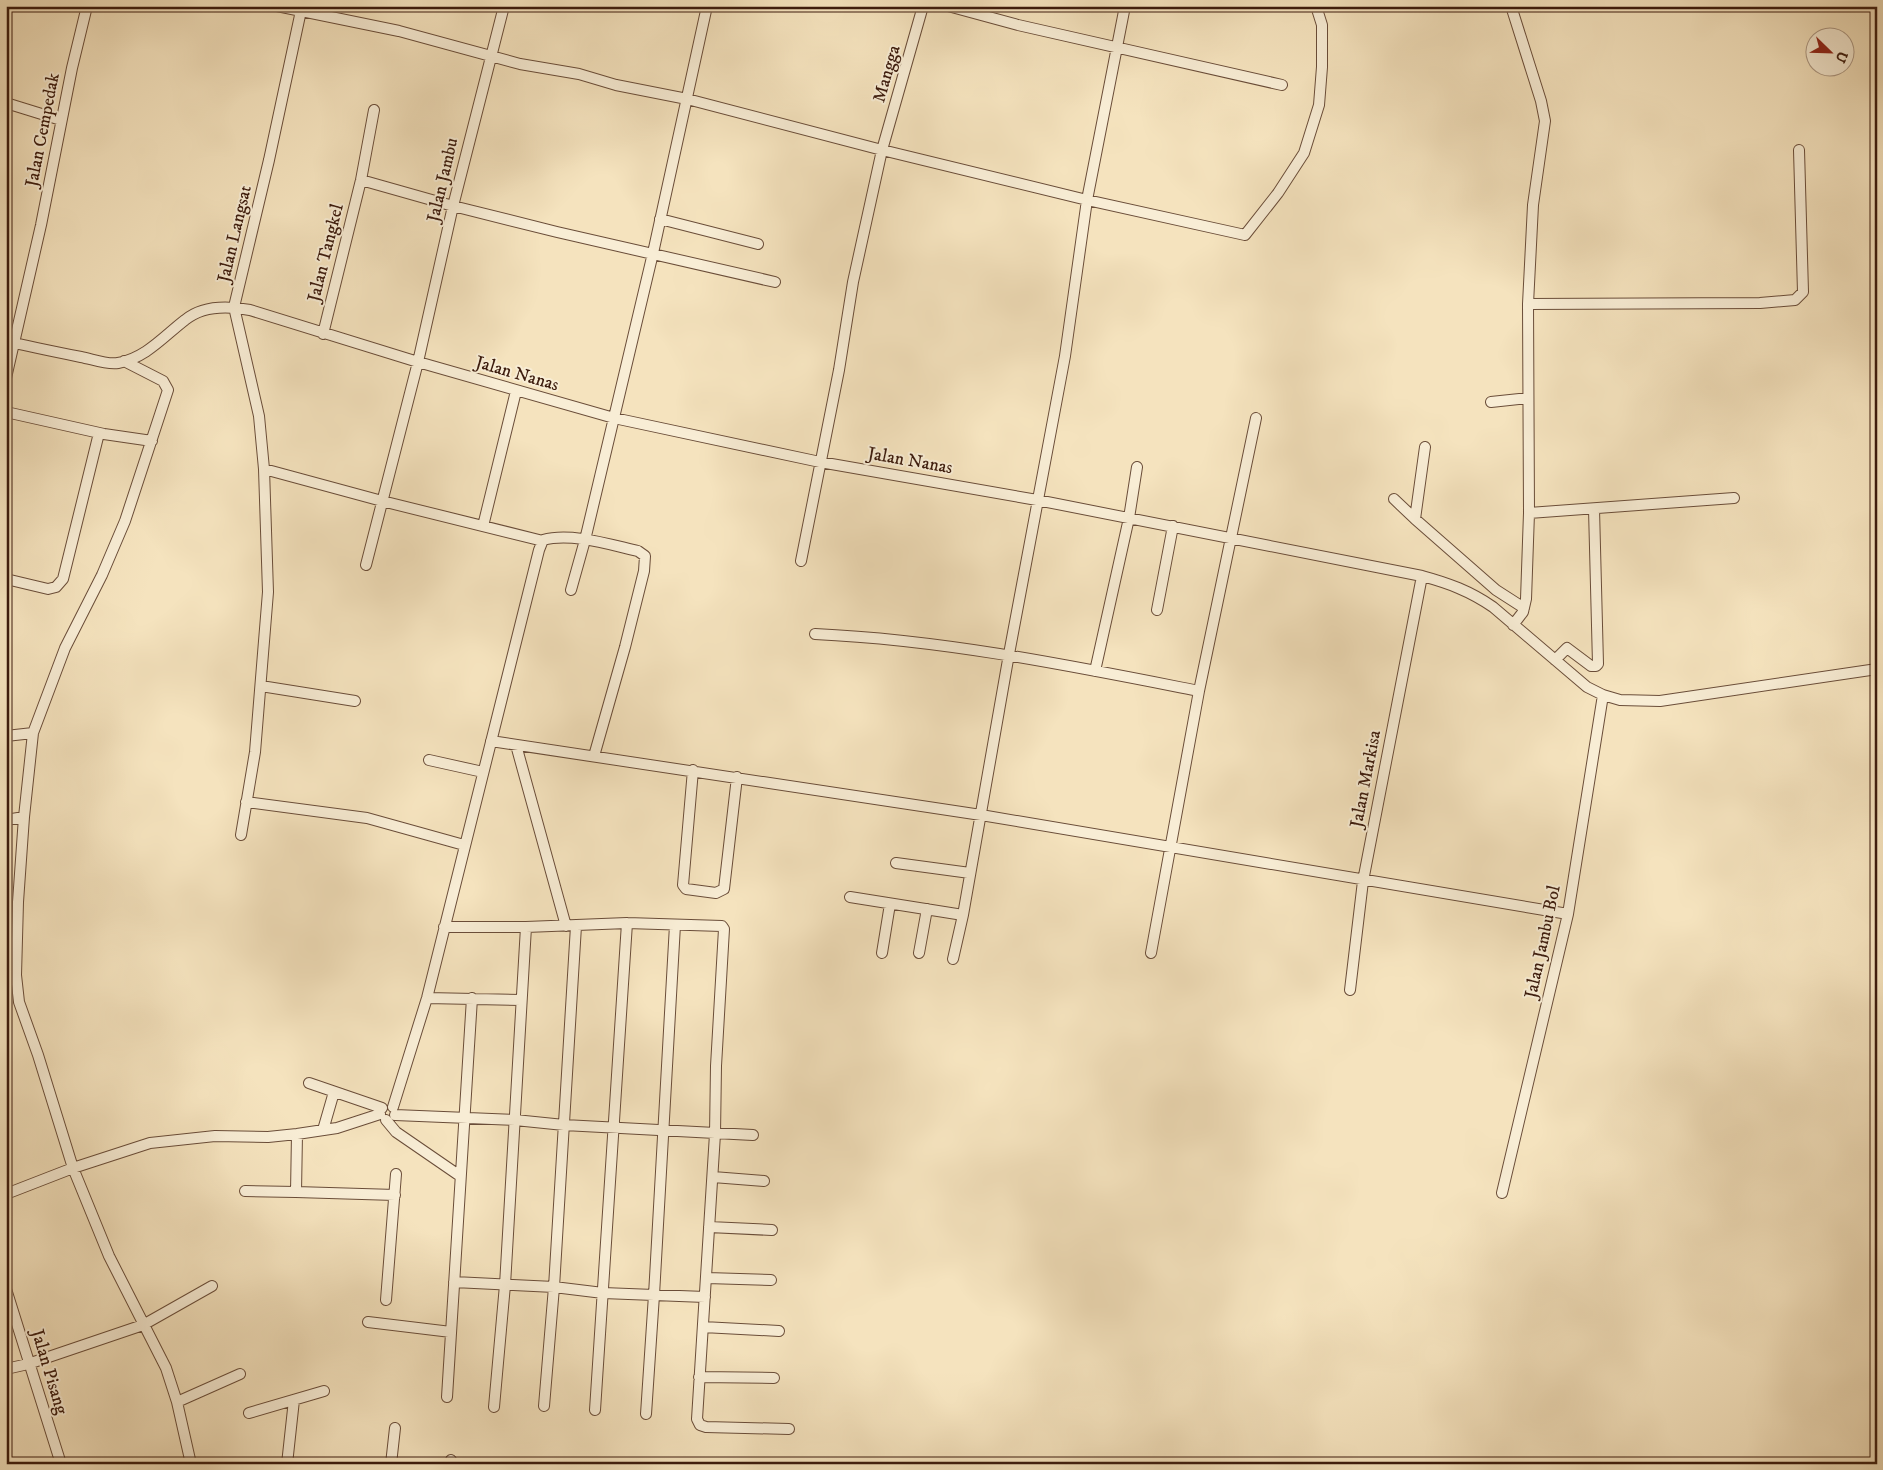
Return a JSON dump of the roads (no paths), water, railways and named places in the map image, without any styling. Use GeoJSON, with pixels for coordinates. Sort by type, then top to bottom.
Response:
{"type":"FeatureCollection","features":[{"type":"Feature","properties":{"kind":"street","name":"Jalan Cempedak"},"geometry":{"type":"LineString","coordinates":[[6,378],[10,342],[41,225],[61,120],[87,6]]}},
{"type":"Feature","properties":{"kind":"street"},"geometry":{"type":"LineString","coordinates":[[277,6],[301,9],[399,31],[520,64],[579,74],[616,85],[687,99],[882,150],[1087,200],[1246,235],[1278,193],[1304,153],[1319,105],[1322,67],[1322,25],[1316,6]]}},
{"type":"Feature","properties":{"kind":"street","name":"Jalan Jambu"},"geometry":{"type":"LineString","coordinates":[[366,565],[418,362],[453,206],[504,6]]}},
{"type":"Feature","properties":{"kind":"street"},"geometry":{"type":"LineString","coordinates":[[571,590],[585,540],[653,253],[708,6]]}},
{"type":"Feature","properties":{"kind":"street","name":"Mangga"},"geometry":{"type":"LineString","coordinates":[[801,561],[839,370],[854,282],[882,150],[923,6]]}},
{"type":"Feature","properties":{"kind":"street"},"geometry":{"type":"LineString","coordinates":[[948,6],[1018,25],[1282,85]]}},
{"type":"Feature","properties":{"kind":"street"},"geometry":{"type":"LineString","coordinates":[[953,959],[963,915],[1008,654],[1065,356],[1087,200],[1125,6]]}},
{"type":"Feature","properties":{"kind":"street"},"geometry":{"type":"LineString","coordinates":[[1511,6],[1545,121],[1533,205],[1528,304],[1529,514],[1520,616]]}},
{"type":"Feature","properties":{"kind":"street","name":"Jalan Langsat"},"geometry":{"type":"LineString","coordinates":[[241,835],[255,752],[268,592],[264,469],[259,416],[234,307],[269,160],[301,9]]}},
{"type":"Feature","properties":{"kind":"street"},"geometry":{"type":"LineString","coordinates":[[6,103],[61,120]]}},
{"type":"Feature","properties":{"kind":"street","name":"Jalan Tangkel"},"geometry":{"type":"LineString","coordinates":[[323,334],[362,180],[374,110]]}},
{"type":"Feature","properties":{"kind":"street"},"geometry":{"type":"LineString","coordinates":[[1528,304],[1760,303],[1795,300],[1803,292],[1799,150]]}},
{"type":"Feature","properties":{"kind":"street"},"geometry":{"type":"LineString","coordinates":[[362,180],[453,206],[557,232],[775,282]]}},
{"type":"Feature","properties":{"kind":"street"},"geometry":{"type":"LineString","coordinates":[[660,219],[758,244]]}},
{"type":"Feature","properties":{"kind":"street","name":"Jalan Nanas"},"geometry":{"type":"LineString","coordinates":[[10,342],[109,362],[124,361],[138,356],[152,347],[168,336],[186,319],[203,311],[234,307],[516,391],[614,418],[820,462],[1038,500],[1422,576],[1451,584],[1520,616]]}},
{"type":"Feature","properties":{"kind":"street"},"geometry":{"type":"LineString","coordinates":[[124,361],[162,381],[168,390],[125,522],[102,575],[65,648],[33,733],[11,976],[73,1168],[109,1256],[166,1368],[177,1402],[191,1464]]}},
{"type":"Feature","properties":{"kind":"street"},"geometry":{"type":"LineString","coordinates":[[483,526],[516,391]]}},
{"type":"Feature","properties":{"kind":"street"},"geometry":{"type":"LineString","coordinates":[[1492,402],[1528,398]]}},
{"type":"Feature","properties":{"kind":"street"},"geometry":{"type":"LineString","coordinates":[[6,412],[99,433],[152,441]]}},
{"type":"Feature","properties":{"kind":"street"},"geometry":{"type":"LineString","coordinates":[[1151,953],[1199,690],[1256,418]]}},
{"type":"Feature","properties":{"kind":"street"},"geometry":{"type":"LineString","coordinates":[[6,579],[48,589],[56,587],[63,579],[99,433]]}},
{"type":"Feature","properties":{"kind":"street"},"geometry":{"type":"LineString","coordinates":[[1415,519],[1425,447]]}},
{"type":"Feature","properties":{"kind":"street"},"geometry":{"type":"LineString","coordinates":[[1095,671],[1129,518],[1137,468]]}},
{"type":"Feature","properties":{"kind":"street"},"geometry":{"type":"LineString","coordinates":[[264,469],[543,541],[552,538],[585,540],[638,551],[645,556],[644,571],[625,647],[594,756]]}},
{"type":"Feature","properties":{"kind":"street"},"geometry":{"type":"LineString","coordinates":[[1529,514],[1734,498]]}},
{"type":"Feature","properties":{"kind":"street"},"geometry":{"type":"LineString","coordinates":[[1394,499],[1496,590],[1520,616],[1555,660],[1587,687],[1603,695],[1636,702],[1660,700],[1877,669]]}},
{"type":"Feature","properties":{"kind":"street"},"geometry":{"type":"LineString","coordinates":[[1555,660],[1567,648],[1591,666],[1598,664],[1594,509]]}},
{"type":"Feature","properties":{"kind":"street"},"geometry":{"type":"LineString","coordinates":[[1157,610],[1173,526]]}},
{"type":"Feature","properties":{"kind":"street"},"geometry":{"type":"LineString","coordinates":[[460,1176],[396,1132],[387,1113],[427,998],[464,845],[539,550],[543,541]]}},
{"type":"Feature","properties":{"kind":"street","name":"Jalan Markisa"},"geometry":{"type":"LineString","coordinates":[[1350,990],[1363,880],[1422,576]]}},
{"type":"Feature","properties":{"kind":"street"},"geometry":{"type":"LineString","coordinates":[[815,634],[1008,654],[1199,690]]}},
{"type":"Feature","properties":{"kind":"street"},"geometry":{"type":"LineString","coordinates":[[261,686],[355,701]]}},
{"type":"Feature","properties":{"kind":"street","name":"Jalan Jambu Bol"},"geometry":{"type":"LineString","coordinates":[[1502,1193],[1568,914],[1603,695]]}},
{"type":"Feature","properties":{"kind":"street"},"geometry":{"type":"LineString","coordinates":[[6,736],[33,733]]}},
{"type":"Feature","properties":{"kind":"street"},"geometry":{"type":"LineString","coordinates":[[491,741],[981,815],[1568,914]]}},
{"type":"Feature","properties":{"kind":"street"},"geometry":{"type":"LineString","coordinates":[[516,745],[571,926],[564,1125],[554,1287],[544,1406]]}},
{"type":"Feature","properties":{"kind":"street"},"geometry":{"type":"LineString","coordinates":[[429,760],[483,772]]}},
{"type":"Feature","properties":{"kind":"street"},"geometry":{"type":"LineString","coordinates":[[693,770],[683,885],[686,889],[716,893],[724,889],[737,777]]}},
{"type":"Feature","properties":{"kind":"street"},"geometry":{"type":"LineString","coordinates":[[246,802],[367,818],[464,845]]}},
{"type":"Feature","properties":{"kind":"street"},"geometry":{"type":"LineString","coordinates":[[6,820],[24,817]]}},
{"type":"Feature","properties":{"kind":"street"},"geometry":{"type":"LineString","coordinates":[[896,863],[970,873]]}},
{"type":"Feature","properties":{"kind":"street"},"geometry":{"type":"LineString","coordinates":[[850,897],[963,915]]}},
{"type":"Feature","properties":{"kind":"street"},"geometry":{"type":"LineString","coordinates":[[882,953],[890,904]]}},
{"type":"Feature","properties":{"kind":"street"},"geometry":{"type":"LineString","coordinates":[[920,953],[926,910]]}},
{"type":"Feature","properties":{"kind":"street"},"geometry":{"type":"LineString","coordinates":[[595,1410],[627,923]]}},
{"type":"Feature","properties":{"kind":"street"},"geometry":{"type":"LineString","coordinates":[[444,927],[526,928],[627,923],[722,926],[724,929],[716,1066],[715,1134],[697,1419],[700,1425],[706,1427],[789,1429]]}},
{"type":"Feature","properties":{"kind":"street"},"geometry":{"type":"LineString","coordinates":[[646,1414],[675,925]]}},
{"type":"Feature","properties":{"kind":"street"},"geometry":{"type":"LineString","coordinates":[[494,1407],[505,1285],[526,928]]}},
{"type":"Feature","properties":{"kind":"street"},"geometry":{"type":"LineString","coordinates":[[427,998],[521,1000]]}},
{"type":"Feature","properties":{"kind":"street"},"geometry":{"type":"LineString","coordinates":[[446,1397],[452,1332],[463,1118],[472,998]]}},
{"type":"Feature","properties":{"kind":"street"},"geometry":{"type":"LineString","coordinates":[[309,1082],[387,1113],[753,1136]]}},
{"type":"Feature","properties":{"kind":"street"},"geometry":{"type":"LineString","coordinates":[[323,1130],[334,1092]]}},
{"type":"Feature","properties":{"kind":"street"},"geometry":{"type":"LineString","coordinates":[[6,1194],[73,1168],[150,1143],[215,1136],[259,1137],[297,1134],[337,1128],[387,1113]]}},
{"type":"Feature","properties":{"kind":"street"},"geometry":{"type":"LineString","coordinates":[[296,1192],[297,1134]]}},
{"type":"Feature","properties":{"kind":"street"},"geometry":{"type":"LineString","coordinates":[[386,1300],[396,1174]]}},
{"type":"Feature","properties":{"kind":"street"},"geometry":{"type":"LineString","coordinates":[[712,1177],[764,1181]]}},
{"type":"Feature","properties":{"kind":"street"},"geometry":{"type":"LineString","coordinates":[[245,1191],[395,1194]]}},
{"type":"Feature","properties":{"kind":"street"},"geometry":{"type":"LineString","coordinates":[[709,1227],[772,1230]]}},
{"type":"Feature","properties":{"kind":"street"},"geometry":{"type":"LineString","coordinates":[[707,1278],[771,1280]]}},
{"type":"Feature","properties":{"kind":"street"},"geometry":{"type":"LineString","coordinates":[[454,1282],[705,1298]]}},
{"type":"Feature","properties":{"kind":"street"},"geometry":{"type":"LineString","coordinates":[[6,1369],[28,1364],[143,1325],[212,1286]]}},
{"type":"Feature","properties":{"kind":"street","name":"Jalan Pisang"},"geometry":{"type":"LineString","coordinates":[[6,1289],[61,1464]]}},
{"type":"Feature","properties":{"kind":"street"},"geometry":{"type":"LineString","coordinates":[[368,1322],[452,1332]]}},
{"type":"Feature","properties":{"kind":"street"},"geometry":{"type":"LineString","coordinates":[[703,1327],[779,1331]]}},
{"type":"Feature","properties":{"kind":"street"},"geometry":{"type":"LineString","coordinates":[[177,1402],[240,1374]]}},
{"type":"Feature","properties":{"kind":"street"},"geometry":{"type":"LineString","coordinates":[[700,1377],[774,1378]]}},
{"type":"Feature","properties":{"kind":"street"},"geometry":{"type":"LineString","coordinates":[[249,1413],[324,1391]]}},
{"type":"Feature","properties":{"kind":"street"},"geometry":{"type":"LineString","coordinates":[[287,1464],[294,1400]]}},
{"type":"Feature","properties":{"kind":"street"},"geometry":{"type":"LineString","coordinates":[[391,1464],[395,1428]]}}]}
